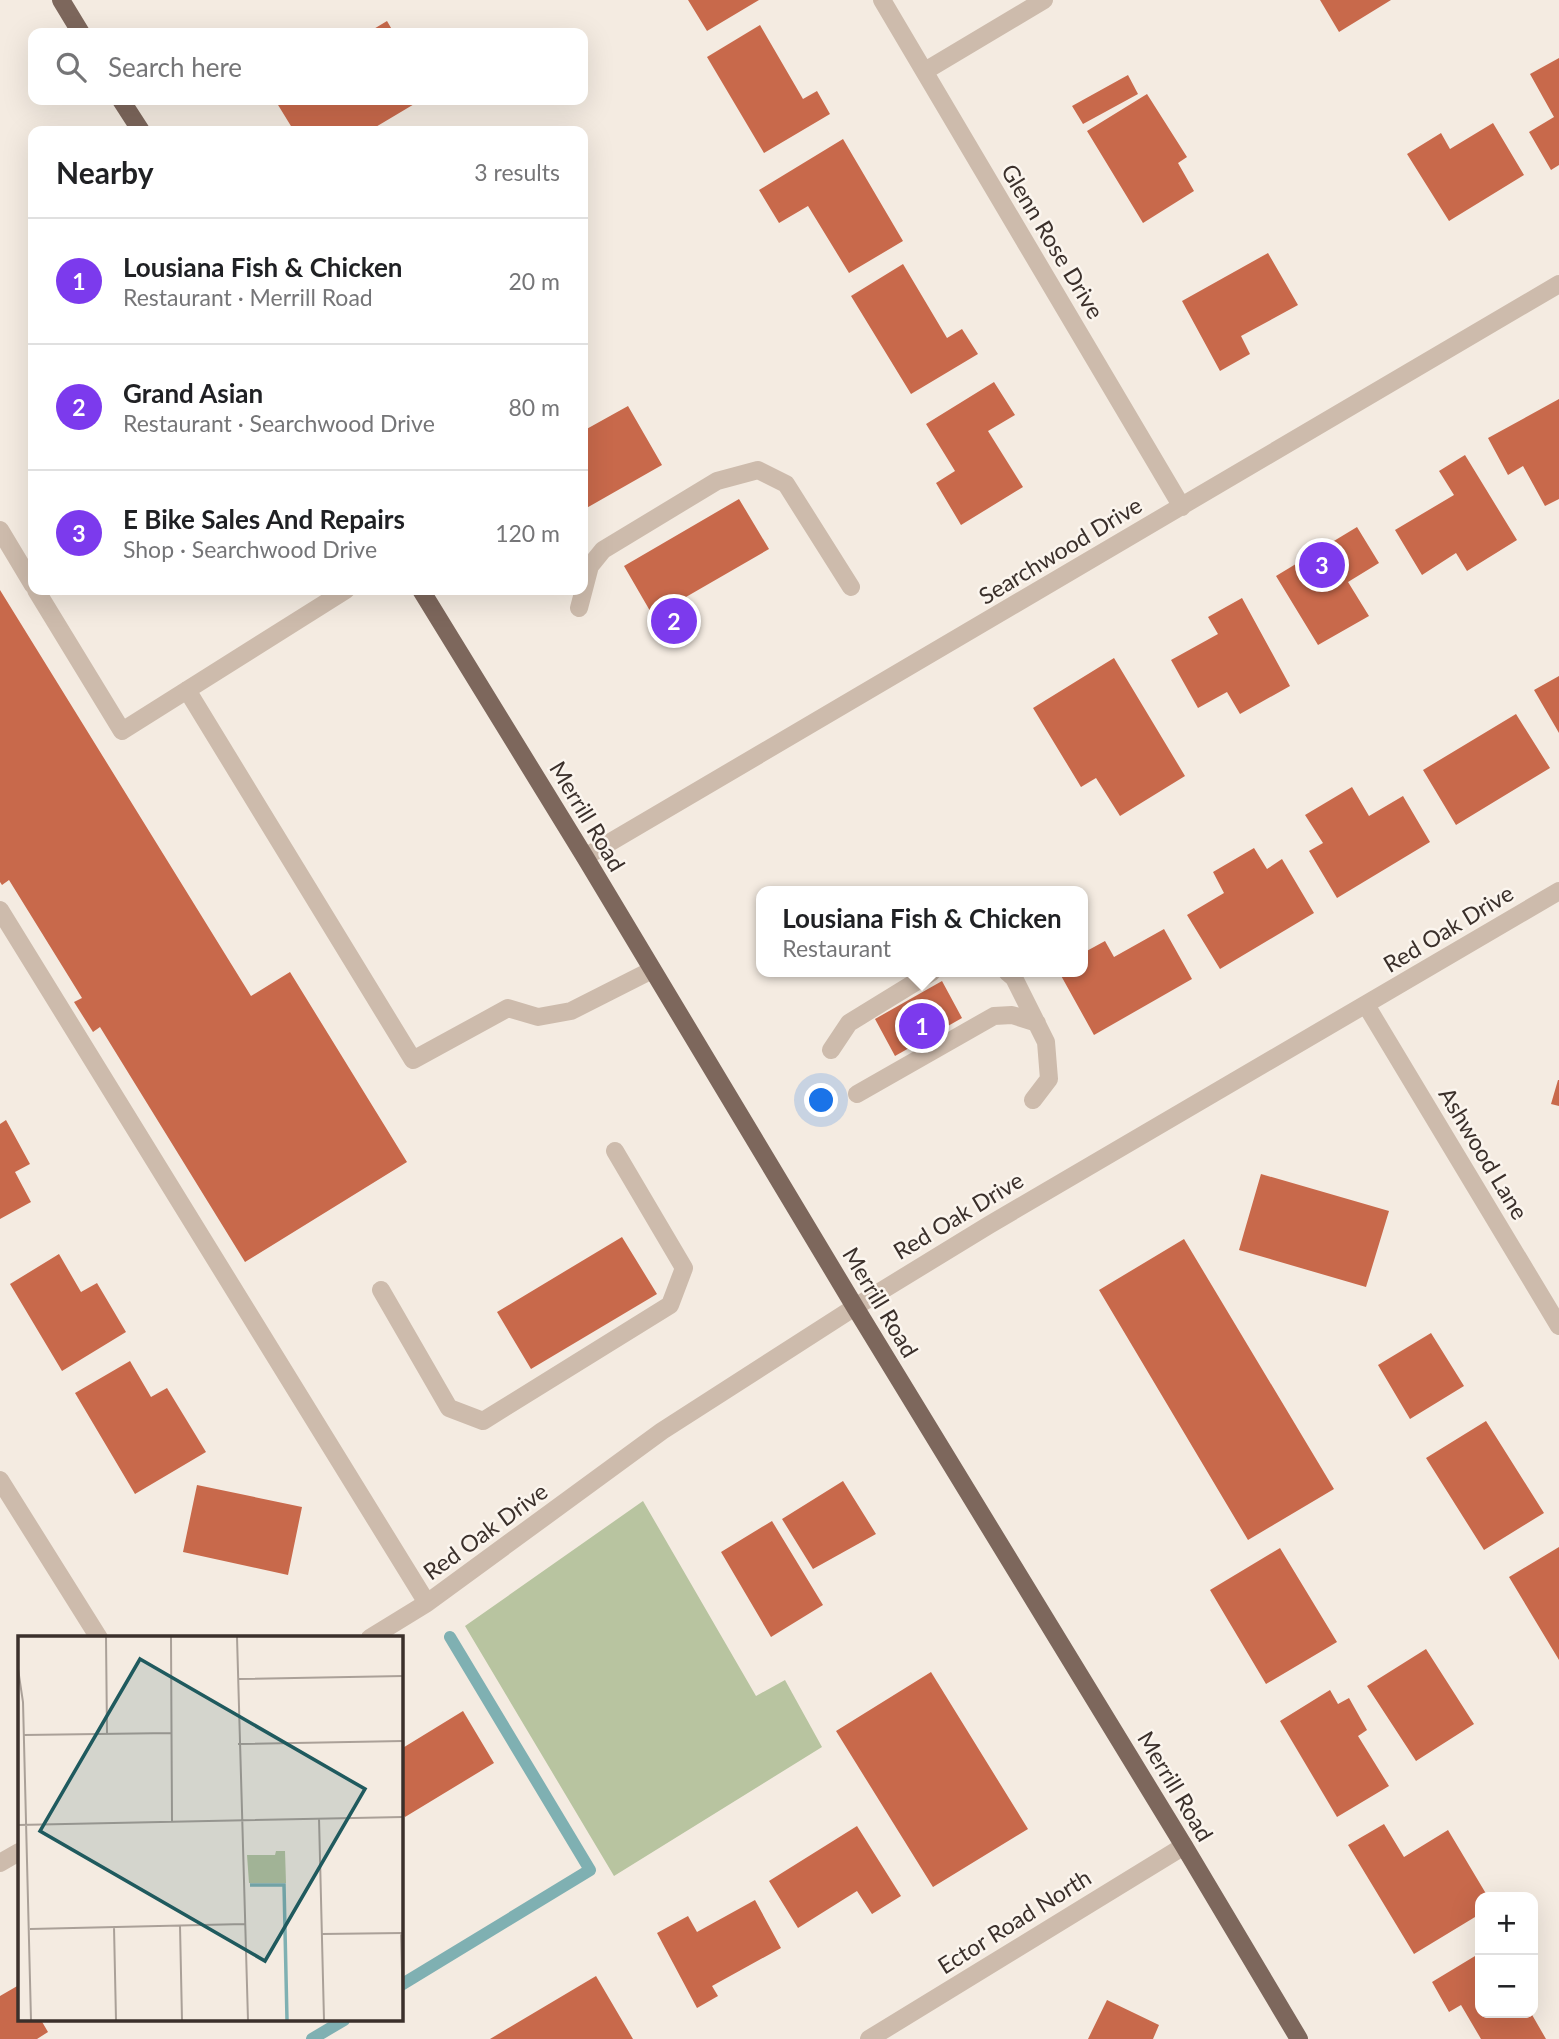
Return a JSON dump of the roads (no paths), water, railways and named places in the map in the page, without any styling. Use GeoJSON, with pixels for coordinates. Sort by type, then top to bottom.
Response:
{"type":"FeatureCollection","features":[{"type":"Feature","properties":{"kind":"main road"},"geometry":{"type":"LineString","coordinates":[[61,0],[78,28]]}},
{"type":"Feature","properties":{"kind":"main road"},"geometry":{"type":"LineString","coordinates":[[124,105],[138,126]]}},
{"type":"Feature","properties":{"kind":"main road","name":"Merrill Road"},"geometry":{"type":"LineString","coordinates":[[424,595],[1299,2039]]}},
{"type":"Feature","properties":{"kind":"street","name":"Glenn Rose Drive"},"geometry":{"type":"LineString","coordinates":[[882,0],[1182,507]]}},
{"type":"Feature","properties":{"kind":"street"},"geometry":{"type":"LineString","coordinates":[[925,71],[1044,0]]}},
{"type":"Feature","properties":{"kind":"street","name":"Searchwood Drive"},"geometry":{"type":"LineString","coordinates":[[585,857],[1559,284]]}},
{"type":"Feature","properties":{"kind":"street"},"geometry":{"type":"LineString","coordinates":[[588,574],[590,566],[603,550],[717,481],[758,470],[786,484],[851,587]]}},
{"type":"Feature","properties":{"kind":"street"},"geometry":{"type":"LineString","coordinates":[[0,530],[28,577]]}},
{"type":"Feature","properties":{"kind":"street"},"geometry":{"type":"LineString","coordinates":[[39,595],[122,731],[338,595]]}},
{"type":"Feature","properties":{"kind":"street"},"geometry":{"type":"LineString","coordinates":[[579,608],[582,595]]}},
{"type":"Feature","properties":{"kind":"street"},"geometry":{"type":"LineString","coordinates":[[187,690],[413,1060],[508,1008],[538,1017],[571,1011],[652,970]]}},
{"type":"Feature","properties":{"kind":"street","name":"Red Oak Drive"},"geometry":{"type":"LineString","coordinates":[[373,1636],[427,1603],[662,1432],[855,1307],[989,1225],[1559,891]]}},
{"type":"Feature","properties":{"kind":"street"},"geometry":{"type":"LineString","coordinates":[[0,911],[427,1603]]}},
{"type":"Feature","properties":{"kind":"street"},"geometry":{"type":"LineString","coordinates":[[831,1050],[849,1023],[924,977]]}},
{"type":"Feature","properties":{"kind":"street"},"geometry":{"type":"LineString","coordinates":[[1013,977],[1046,1042],[1049,1079],[1033,1100]]}},
{"type":"Feature","properties":{"kind":"street","name":"Ashwood Lane"},"geometry":{"type":"LineString","coordinates":[[1366,1005],[1559,1326]]}},
{"type":"Feature","properties":{"kind":"street"},"geometry":{"type":"LineString","coordinates":[[857,1094],[994,1016],[1012,1015],[1037,1023]]}},
{"type":"Feature","properties":{"kind":"street"},"geometry":{"type":"LineString","coordinates":[[381,1290],[449,1408],[483,1421],[670,1306],[684,1268],[615,1151]]}},
{"type":"Feature","properties":{"kind":"street"},"geometry":{"type":"LineString","coordinates":[[0,1480],[98,1636]]}},
{"type":"Feature","properties":{"kind":"street","name":"Ector Road North"},"geometry":{"type":"LineString","coordinates":[[869,2039],[1184,1846]]}},
{"type":"Feature","properties":{"kind":"street"},"geometry":{"type":"LineString","coordinates":[[0,1863],[18,1853]]}},
{"type":"Feature","properties":{"kind":"waterway"},"geometry":{"type":"LineString","coordinates":[[402,1984],[590,1870],[450,1637]]}},
{"type":"Feature","properties":{"kind":"waterway"},"geometry":{"type":"LineString","coordinates":[[312,2039],[341,2022]]}},
{"type":"Feature","properties":{"kind":"place","name":"E Bike Sales And Repairs"},"geometry":{"type":"Point","coordinates":[1322,565]}},
{"type":"Feature","properties":{"kind":"place","name":"Grand Asian"},"geometry":{"type":"Point","coordinates":[674,621]}},
{"type":"Feature","properties":{"kind":"place","name":"Lousiana Fish & Chicken"},"geometry":{"type":"Point","coordinates":[922,1026]}}]}
